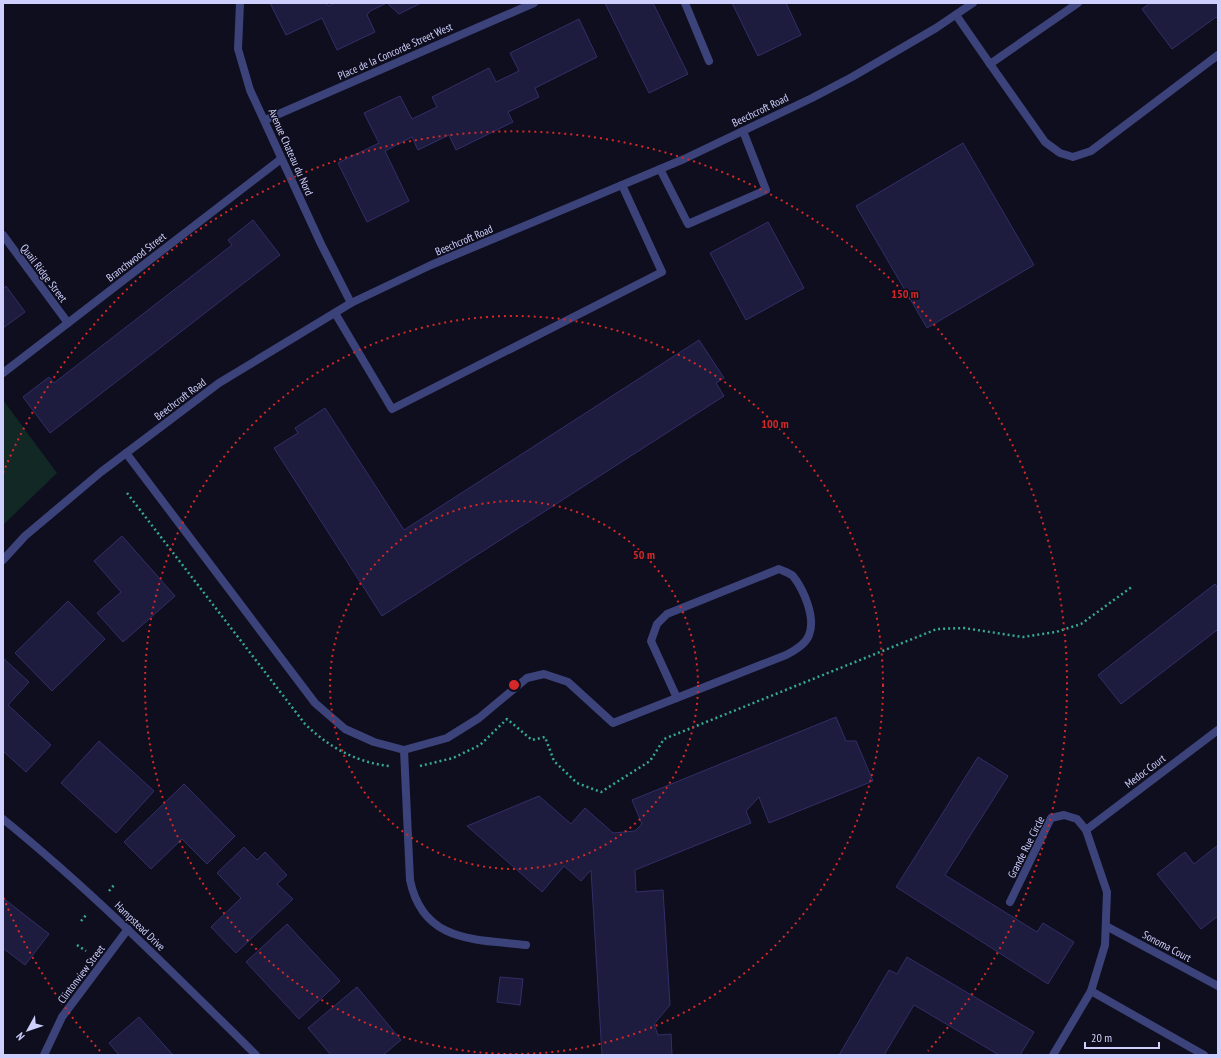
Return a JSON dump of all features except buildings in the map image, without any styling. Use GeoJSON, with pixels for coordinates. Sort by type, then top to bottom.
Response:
{"type":"FeatureCollection","features":[{"type":"Feature","properties":{"kind":"street","name":"Avenue Chateau du Nord"},"geometry":{"type":"LineString","coordinates":[[240,3],[238,49],[250,90],[265,120],[281,159],[351,304]]}},
{"type":"Feature","properties":{"kind":"street","name":"Place de la Concorde Street West"},"geometry":{"type":"LineString","coordinates":[[265,120],[534,3]]}},
{"type":"Feature","properties":{"kind":"street"},"geometry":{"type":"LineString","coordinates":[[685,3],[709,61]]}},
{"type":"Feature","properties":{"kind":"street","name":"Beechcroft Road"},"geometry":{"type":"LineString","coordinates":[[3,560],[26,536],[101,472],[219,383],[335,313],[430,265],[660,169],[742,131],[852,77],[956,15],[973,3]]}},
{"type":"Feature","properties":{"kind":"street"},"geometry":{"type":"LineString","coordinates":[[990,64],[1078,3]]}},
{"type":"Feature","properties":{"kind":"street"},"geometry":{"type":"LineString","coordinates":[[956,15],[1045,142],[1060,153],[1073,157],[1091,151],[1218,55]]}},
{"type":"Feature","properties":{"kind":"street"},"geometry":{"type":"LineString","coordinates":[[660,169],[688,224],[766,190],[742,131]]}},
{"type":"Feature","properties":{"kind":"street","name":"Branchwood Street"},"geometry":{"type":"LineString","coordinates":[[4,373],[281,159]]}},
{"type":"Feature","properties":{"kind":"street"},"geometry":{"type":"LineString","coordinates":[[335,313],[392,409],[662,272],[622,185]]}},
{"type":"Feature","properties":{"kind":"street","name":"Quail Ridge Street"},"geometry":{"type":"LineString","coordinates":[[3,235],[68,323]]}},
{"type":"Feature","properties":{"kind":"street"},"geometry":{"type":"LineString","coordinates":[[126,453],[315,703],[345,729],[374,742],[404,750],[447,738],[479,718],[527,678],[544,674],[568,682],[613,723],[677,698],[786,655],[796,649],[809,636],[812,623],[802,592],[792,575],[779,569],[667,614],[657,624],[651,640],[677,698]]}},
{"type":"Feature","properties":{"kind":"street","name":"Medoc Court"},"geometry":{"type":"LineString","coordinates":[[1086,830],[1218,730]]}},
{"type":"Feature","properties":{"kind":"street"},"geometry":{"type":"LineString","coordinates":[[404,750],[410,880],[414,897],[423,913],[438,927],[461,938],[526,945]]}},
{"type":"Feature","properties":{"kind":"street","name":"Grande Rue Circle"},"geometry":{"type":"LineString","coordinates":[[1010,902],[1051,818],[1064,814],[1078,819],[1086,830],[1107,892],[1106,945],[1092,991],[1053,1055]]}},
{"type":"Feature","properties":{"kind":"street","name":"Hampstead Drive"},"geometry":{"type":"LineString","coordinates":[[3,819],[37,847],[128,929],[256,1055]]}},
{"type":"Feature","properties":{"kind":"street","name":"Sonoma Court"},"geometry":{"type":"LineString","coordinates":[[1106,926],[1218,986]]}},
{"type":"Feature","properties":{"kind":"street","name":"Clintonview Street"},"geometry":{"type":"LineString","coordinates":[[44,1055],[62,1018],[128,929]]}},
{"type":"Feature","properties":{"kind":"street"},"geometry":{"type":"LineString","coordinates":[[1092,991],[1204,1055]]}},
{"type":"Feature","properties":{"kind":"path"},"geometry":{"type":"LineString","coordinates":[[420,766],[453,758],[480,745],[507,719],[532,740],[545,737],[554,761],[577,783],[601,792],[650,761],[664,739],[938,629],[964,628],[1023,637],[1056,632],[1081,624],[1133,586]]}},
{"type":"Feature","properties":{"kind":"path"},"geometry":{"type":"LineString","coordinates":[[81,921],[88,914]]}},
{"type":"Feature","properties":{"kind":"path"},"geometry":{"type":"LineString","coordinates":[[77,945],[86,951]]}},
{"type":"Feature","properties":{"kind":"green space"},"geometry":{"type":"Polygon","coordinates":[[[3,400],[57,473],[3,525],[3,400]]]}}]}
